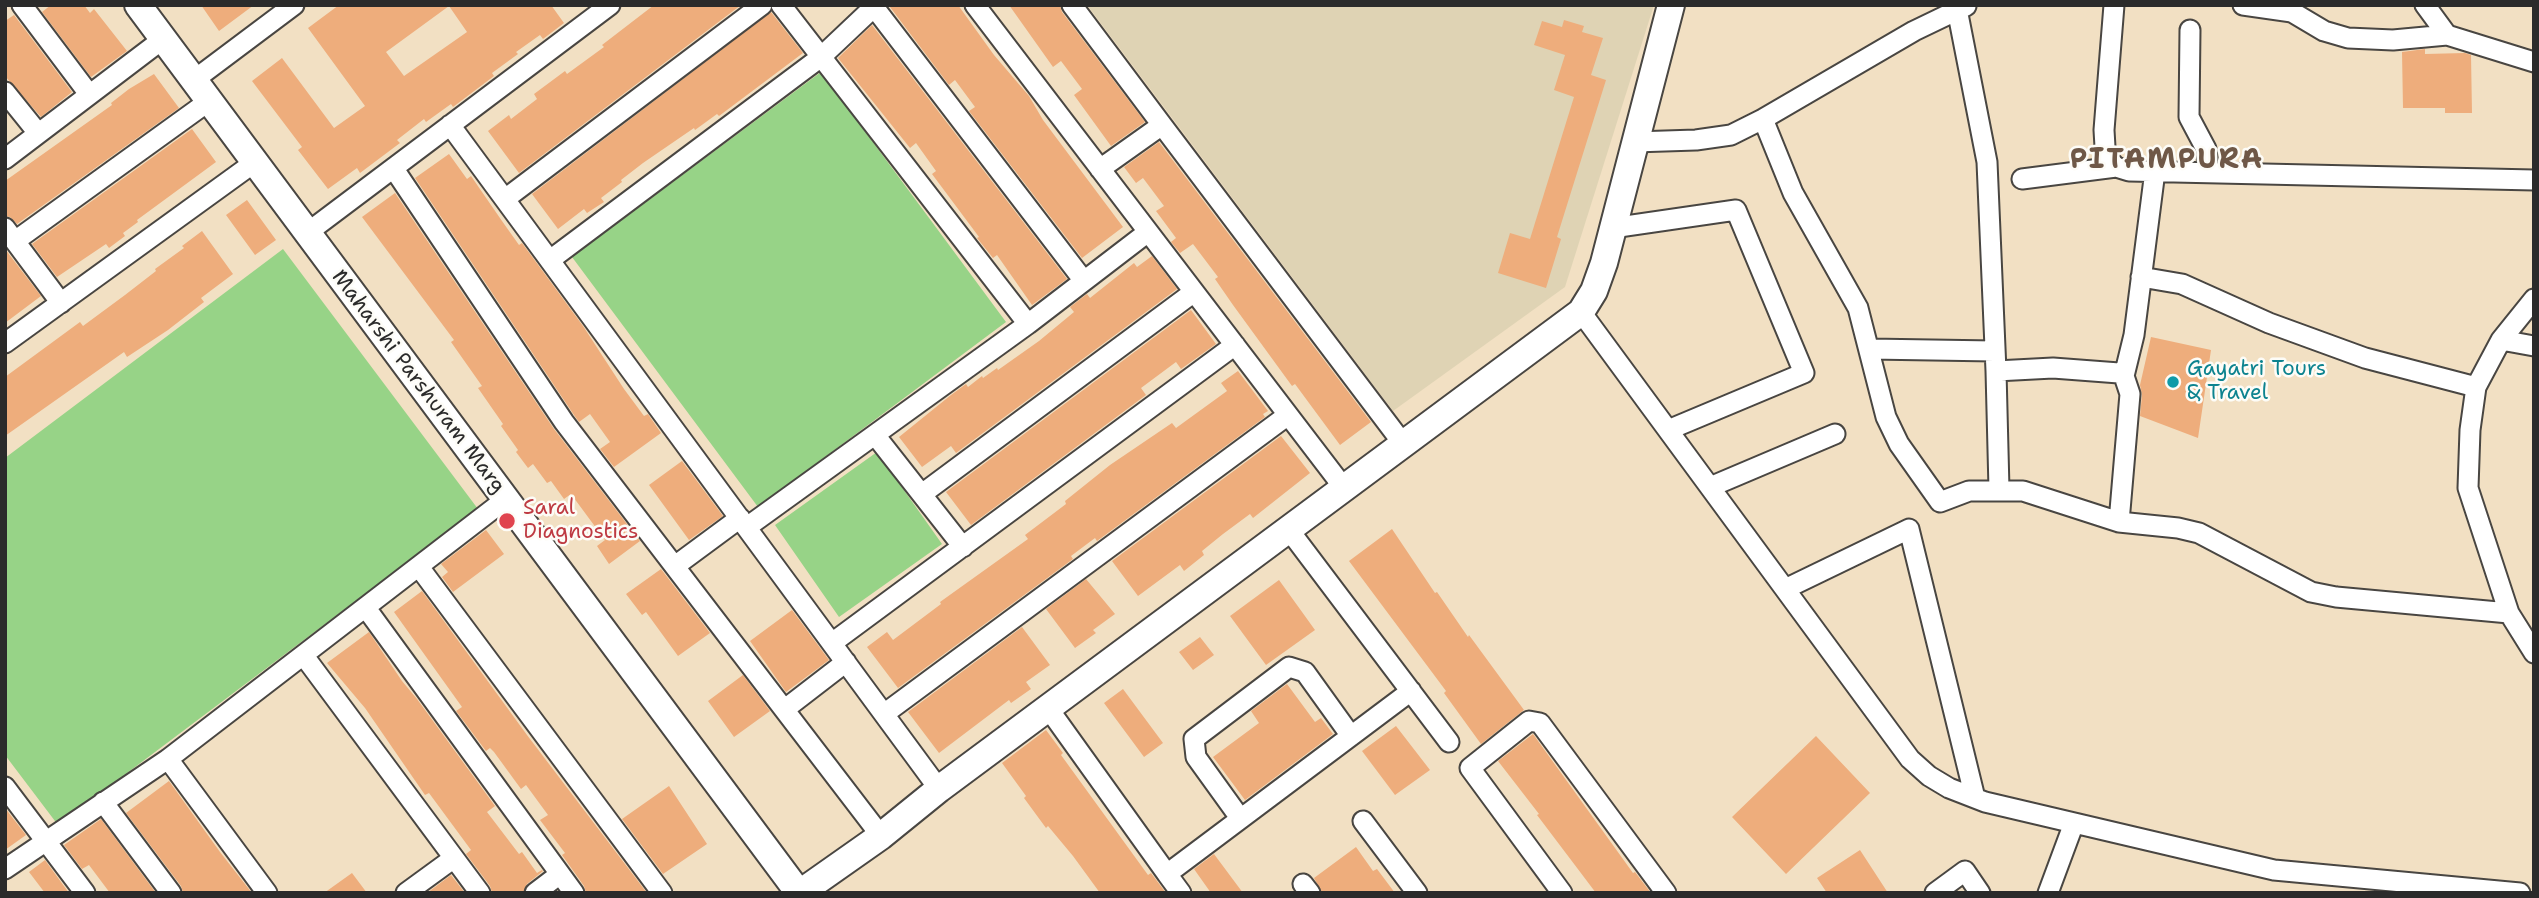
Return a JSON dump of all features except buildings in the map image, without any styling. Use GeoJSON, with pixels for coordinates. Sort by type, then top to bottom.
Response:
{"type":"FeatureCollection","features":[{"type":"Feature","properties":{"kind":"street"},"geometry":{"type":"LineString","coordinates":[[22,5],[89,94]]}},
{"type":"Feature","properties":{"kind":"street","name":"Maharshi Parshuram Marg"},"geometry":{"type":"LineString","coordinates":[[138,5],[794,891]]}},
{"type":"Feature","properties":{"kind":"street"},"geometry":{"type":"LineString","coordinates":[[61,303],[10,235],[201,91],[273,11],[294,5]]}},
{"type":"Feature","properties":{"kind":"street"},"geometry":{"type":"LineString","coordinates":[[505,199],[762,5]]}},
{"type":"Feature","properties":{"kind":"street"},"geometry":{"type":"LineString","coordinates":[[781,5],[1028,324]]}},
{"type":"Feature","properties":{"kind":"street"},"geometry":{"type":"LineString","coordinates":[[975,5],[1344,488]]}},
{"type":"Feature","properties":{"kind":"street"},"geometry":{"type":"LineString","coordinates":[[1072,5],[1404,445]]}},
{"type":"Feature","properties":{"kind":"street"},"geometry":{"type":"LineString","coordinates":[[794,891],[881,836],[939,789],[1581,312],[1594,291],[1671,5]]}},
{"type":"Feature","properties":{"kind":"street"},"geometry":{"type":"LineString","coordinates":[[2114,5],[2104,130],[2109,160],[2116,167]]}},
{"type":"Feature","properties":{"kind":"street"},"geometry":{"type":"LineString","coordinates":[[2243,5],[2292,12],[2324,31],[2348,38],[2393,40],[2447,35],[2534,62]]}},
{"type":"Feature","properties":{"kind":"street"},"geometry":{"type":"LineString","coordinates":[[2425,5],[2447,35]]}},
{"type":"Feature","properties":{"kind":"street"},"geometry":{"type":"LineString","coordinates":[[550,260],[821,57],[875,6],[1084,281]]}},
{"type":"Feature","properties":{"kind":"street"},"geometry":{"type":"LineString","coordinates":[[1634,142],[1696,140],[1731,135],[1962,7],[1985,146],[1999,489]]}},
{"type":"Feature","properties":{"kind":"street"},"geometry":{"type":"LineString","coordinates":[[307,233],[394,169],[599,8]]}},
{"type":"Feature","properties":{"kind":"street"},"geometry":{"type":"LineString","coordinates":[[2190,30],[2189,117],[2206,149],[2209,172]]}},
{"type":"Feature","properties":{"kind":"street"},"geometry":{"type":"LineString","coordinates":[[5,159],[163,39]]}},
{"type":"Feature","properties":{"kind":"street"},"geometry":{"type":"LineString","coordinates":[[5,92],[38,133]]}},
{"type":"Feature","properties":{"kind":"street"},"geometry":{"type":"LineString","coordinates":[[1763,119],[1793,193],[1852,294],[1870,349],[1886,417],[1899,444],[1940,502],[1969,491],[2023,491],[2119,522],[2199,533],[2311,592],[2336,597],[2509,613]]}},
{"type":"Feature","properties":{"kind":"street"},"geometry":{"type":"LineString","coordinates":[[450,125],[939,789]]}},
{"type":"Feature","properties":{"kind":"street"},"geometry":{"type":"LineString","coordinates":[[1100,169],[1162,125]]}},
{"type":"Feature","properties":{"kind":"street"},"geometry":{"type":"LineString","coordinates":[[5,343],[254,162]]}},
{"type":"Feature","properties":{"kind":"street"},"geometry":{"type":"LineString","coordinates":[[2022,179],[2116,167],[2129,171],[2534,180]]}},
{"type":"Feature","properties":{"kind":"street"},"geometry":{"type":"LineString","coordinates":[[394,169],[564,422],[881,836]]}},
{"type":"Feature","properties":{"kind":"street"},"geometry":{"type":"LineString","coordinates":[[2119,522],[2130,394],[2124,376],[2134,335],[2155,171]]}},
{"type":"Feature","properties":{"kind":"street"},"geometry":{"type":"LineString","coordinates":[[1612,228],[1735,211],[1804,373],[1668,430]]}},
{"type":"Feature","properties":{"kind":"street"},"geometry":{"type":"LineString","coordinates":[[675,566],[875,435],[1028,324],[1148,232]]}},
{"type":"Feature","properties":{"kind":"street"},"geometry":{"type":"LineString","coordinates":[[2141,277],[2182,284],[2269,323],[2365,358],[2476,387]]}},
{"type":"Feature","properties":{"kind":"street"},"geometry":{"type":"LineString","coordinates":[[922,494],[1194,292]]}},
{"type":"Feature","properties":{"kind":"street"},"geometry":{"type":"LineString","coordinates":[[2534,299],[2501,340],[2476,387],[2470,430],[2468,488],[2509,613],[2534,653]]}},
{"type":"Feature","properties":{"kind":"street"},"geometry":{"type":"LineString","coordinates":[[1581,312],[1910,759],[1949,789],[2074,823],[2274,870],[2520,893]]}},
{"type":"Feature","properties":{"kind":"street"},"geometry":{"type":"LineString","coordinates":[[2501,340],[2534,346]]}},
{"type":"Feature","properties":{"kind":"street"},"geometry":{"type":"LineString","coordinates":[[832,643],[1235,345]]}},
{"type":"Feature","properties":{"kind":"street"},"geometry":{"type":"LineString","coordinates":[[1870,349],[2119,373],[2124,376]]}},
{"type":"Feature","properties":{"kind":"street"},"geometry":{"type":"LineString","coordinates":[[884,714],[1288,415]]}},
{"type":"Feature","properties":{"kind":"street"},"geometry":{"type":"LineString","coordinates":[[875,435],[963,547]]}},
{"type":"Feature","properties":{"kind":"street"},"geometry":{"type":"LineString","coordinates":[[1710,487],[1835,435]]}},
{"type":"Feature","properties":{"kind":"street"},"geometry":{"type":"LineString","coordinates":[[5,869],[168,759],[506,499]]}},
{"type":"Feature","properties":{"kind":"street"},"geometry":{"type":"LineString","coordinates":[[1785,589],[1909,529],[1975,798]]}},
{"type":"Feature","properties":{"kind":"street"},"geometry":{"type":"LineString","coordinates":[[1289,530],[1449,742]]}},
{"type":"Feature","properties":{"kind":"street"},"geometry":{"type":"LineString","coordinates":[[419,567],[662,893]]}},
{"type":"Feature","properties":{"kind":"street"},"geometry":{"type":"LineString","coordinates":[[366,608],[574,893]]}},
{"type":"Feature","properties":{"kind":"street"},"geometry":{"type":"LineString","coordinates":[[304,656],[480,893]]}},
{"type":"Feature","properties":{"kind":"street"},"geometry":{"type":"LineString","coordinates":[[785,709],[846,662]]}},
{"type":"Feature","properties":{"kind":"street"},"geometry":{"type":"LineString","coordinates":[[1240,818],[1196,757],[1194,739],[1289,667],[1305,672],[1351,736]]}},
{"type":"Feature","properties":{"kind":"street"},"geometry":{"type":"LineString","coordinates":[[1167,874],[1411,691]]}},
{"type":"Feature","properties":{"kind":"street"},"geometry":{"type":"LineString","coordinates":[[1048,708],[1181,893]]}},
{"type":"Feature","properties":{"kind":"street"},"geometry":{"type":"LineString","coordinates":[[1562,893],[1470,768],[1530,721],[1540,723],[1666,893]]}},
{"type":"Feature","properties":{"kind":"street"},"geometry":{"type":"LineString","coordinates":[[168,759],[267,893]]}},
{"type":"Feature","properties":{"kind":"street"},"geometry":{"type":"LineString","coordinates":[[5,788],[85,893]]}},
{"type":"Feature","properties":{"kind":"street"},"geometry":{"type":"LineString","coordinates":[[103,802],[171,893]]}},
{"type":"Feature","properties":{"kind":"street"},"geometry":{"type":"LineString","coordinates":[[1363,821],[1417,893]]}},
{"type":"Feature","properties":{"kind":"street"},"geometry":{"type":"LineString","coordinates":[[2048,893],[2074,823]]}},
{"type":"Feature","properties":{"kind":"street"},"geometry":{"type":"LineString","coordinates":[[407,893],[454,858]]}},
{"type":"Feature","properties":{"kind":"street"},"geometry":{"type":"LineString","coordinates":[[1935,893],[1965,872],[1980,893]]}},
{"type":"Feature","properties":{"kind":"street"},"geometry":{"type":"LineString","coordinates":[[535,893],[560,874]]}},
{"type":"Feature","properties":{"kind":"shaded area"},"geometry":{"type":"Polygon","coordinates":[[[1087,5],[1654,5],[1565,287],[1393,411],[1087,5]]]}},
{"type":"Feature","properties":{"kind":"green space"},"geometry":{"type":"Polygon","coordinates":[[[821,72],[1006,322],[758,507],[572,257],[821,72]]]}},
{"type":"Feature","properties":{"kind":"green space"},"geometry":{"type":"Polygon","coordinates":[[[283,249],[478,509],[58,825],[5,755],[5,458],[283,249]]]}},
{"type":"Feature","properties":{"kind":"green space"},"geometry":{"type":"Polygon","coordinates":[[[877,452],[942,544],[839,617],[775,525],[877,452]]]}},
{"type":"Feature","properties":{"kind":"place","name":"Gayatri Tours & Travel"},"geometry":{"type":"Point","coordinates":[2173,382]}},
{"type":"Feature","properties":{"kind":"place","name":"Saral Diagnostics"},"geometry":{"type":"Point","coordinates":[507,521]}},
{"type":"Feature","properties":{"kind":"district","name":"PITAMPURA"},"geometry":{"type":"Point","coordinates":[2167,161]}}]}
